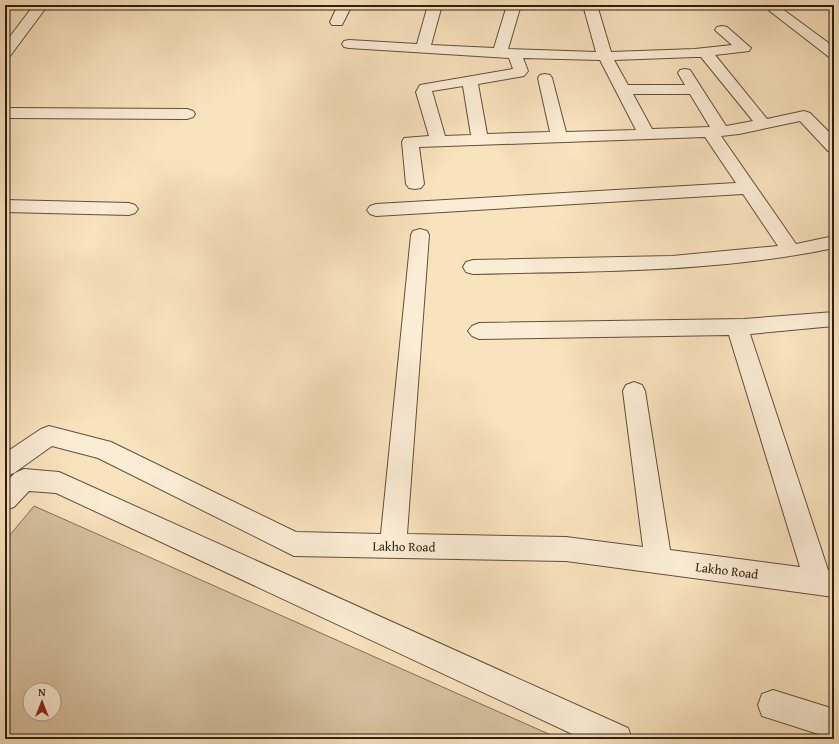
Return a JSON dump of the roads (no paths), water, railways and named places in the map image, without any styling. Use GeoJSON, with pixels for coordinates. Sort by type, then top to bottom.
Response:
{"type":"FeatureCollection","features":[{"type":"Feature","properties":{"kind":"street"},"geometry":{"type":"LineString","coordinates":[[5,53],[41,5]]}},
{"type":"Feature","properties":{"kind":"street"},"geometry":{"type":"LineString","coordinates":[[337,22],[345,5]]}},
{"type":"Feature","properties":{"kind":"street"},"geometry":{"type":"LineString","coordinates":[[423,48],[435,5]]}},
{"type":"Feature","properties":{"kind":"street"},"geometry":{"type":"LineString","coordinates":[[438,141],[424,92],[425,88],[519,74],[521,71],[507,52],[514,5]]}},
{"type":"Feature","properties":{"kind":"street"},"geometry":{"type":"LineString","coordinates":[[590,5],[605,57],[647,134]]}},
{"type":"Feature","properties":{"kind":"street"},"geometry":{"type":"LineString","coordinates":[[769,5],[834,54]]}},
{"type":"Feature","properties":{"kind":"street"},"geometry":{"type":"LineString","coordinates":[[349,44],[605,57],[706,53],[744,48],[722,30]]}},
{"type":"Feature","properties":{"kind":"street"},"geometry":{"type":"LineString","coordinates":[[706,53],[763,124]]}},
{"type":"Feature","properties":{"kind":"street"},"geometry":{"type":"LineString","coordinates":[[685,73],[748,188],[791,251]]}},
{"type":"Feature","properties":{"kind":"street"},"geometry":{"type":"LineString","coordinates":[[545,78],[559,137]]}},
{"type":"Feature","properties":{"kind":"street"},"geometry":{"type":"LineString","coordinates":[[470,81],[480,140]]}},
{"type":"Feature","properties":{"kind":"street"},"geometry":{"type":"LineString","coordinates":[[622,90],[694,89]]}},
{"type":"Feature","properties":{"kind":"street"},"geometry":{"type":"LineString","coordinates":[[5,113],[187,114]]}},
{"type":"Feature","properties":{"kind":"street"},"geometry":{"type":"LineString","coordinates":[[415,184],[410,142],[716,132],[804,116],[834,147]]}},
{"type":"Feature","properties":{"kind":"street"},"geometry":{"type":"LineString","coordinates":[[376,210],[748,188]]}},
{"type":"Feature","properties":{"kind":"street"},"geometry":{"type":"LineString","coordinates":[[5,206],[129,208]]}},
{"type":"Feature","properties":{"kind":"street"},"geometry":{"type":"LineString","coordinates":[[393,546],[420,235]]}},
{"type":"Feature","properties":{"kind":"street"},"geometry":{"type":"LineString","coordinates":[[473,266],[672,263],[791,251],[834,242]]}},
{"type":"Feature","properties":{"kind":"street"},"geometry":{"type":"LineString","coordinates":[[479,331],[737,327],[834,319]]}},
{"type":"Feature","properties":{"kind":"street"},"geometry":{"type":"LineString","coordinates":[[737,327],[826,582]]}},
{"type":"Feature","properties":{"kind":"street"},"geometry":{"type":"LineString","coordinates":[[634,391],[658,561]]}},
{"type":"Feature","properties":{"kind":"street","name":"Lakho Road"},"geometry":{"type":"LineString","coordinates":[[5,466],[49,436],[103,449],[294,544],[566,549],[826,582]]}},
{"type":"Feature","properties":{"kind":"street"},"geometry":{"type":"LineString","coordinates":[[5,498],[24,480],[59,483],[617,739]]}},
{"type":"Feature","properties":{"kind":"street"},"geometry":{"type":"LineString","coordinates":[[773,705],[834,724]]}}]}
